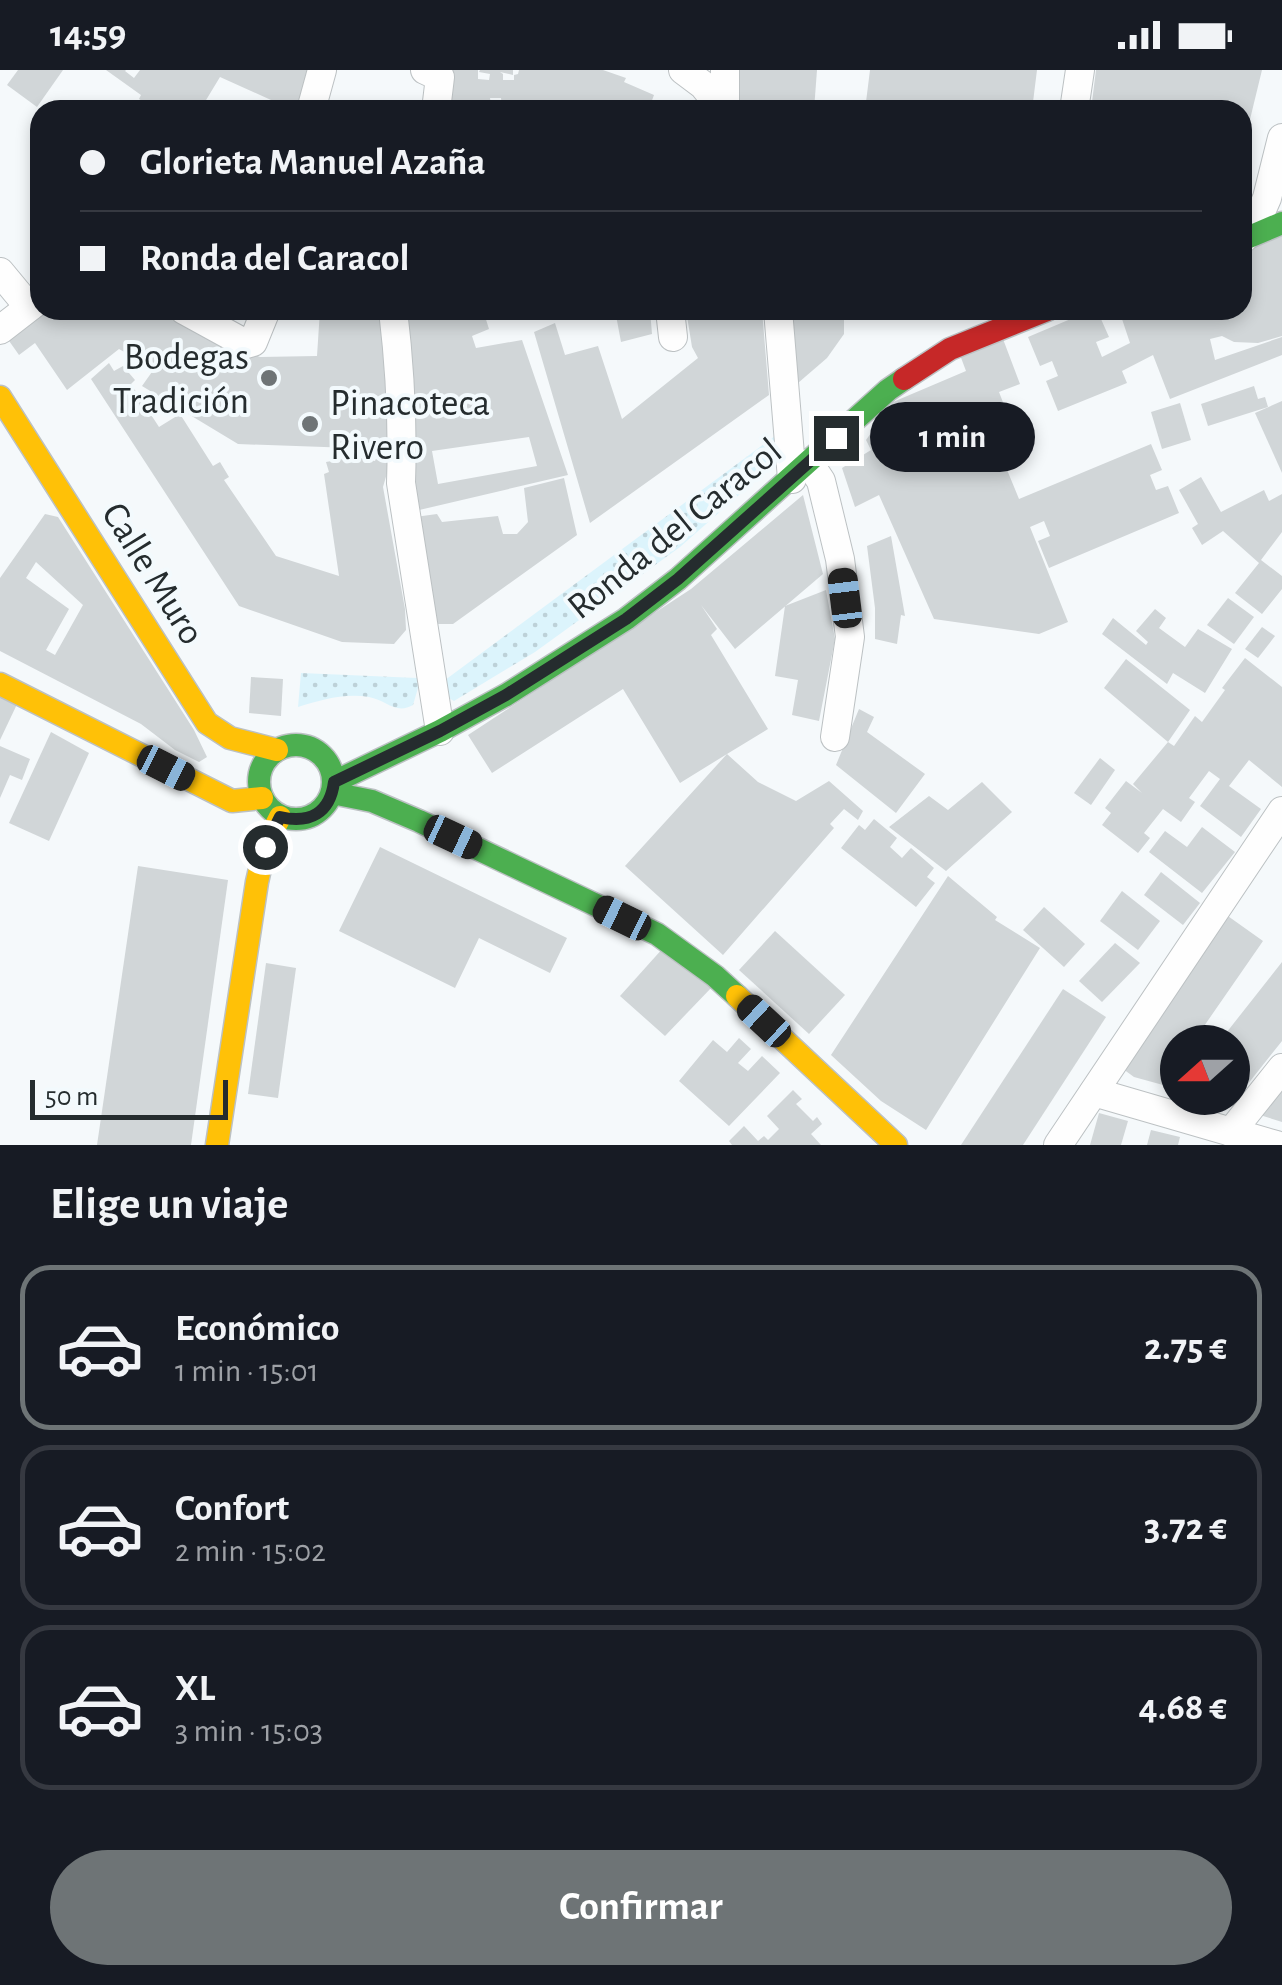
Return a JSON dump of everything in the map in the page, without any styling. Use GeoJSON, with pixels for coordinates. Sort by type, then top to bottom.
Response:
{"type":"FeatureCollection","features":[{"type":"Feature","properties":{"kind":"main road","name":"Ronda del Caracol"},"geometry":{"type":"LineString","coordinates":[[333,787],[390,753],[506,695],[626,619],[678,579],[888,390],[950,349],[1022,320]]}},
{"type":"Feature","properties":{"kind":"main road","name":"Calle Muro"},"geometry":{"type":"LineString","coordinates":[[2,404],[208,722],[228,736],[276,750]]}},
{"type":"Feature","properties":{"kind":"main road"},"geometry":{"type":"LineString","coordinates":[[0,684],[232,801],[262,798]]}},
{"type":"Feature","properties":{"kind":"main road","name":"Ronda del Caracol"},"geometry":{"type":"LineString","coordinates":[[309,747],[355,746],[440,731]]}},
{"type":"Feature","properties":{"kind":"main road"},"geometry":{"type":"LineString","coordinates":[[286,746],[309,747],[327,760],[332,770],[333,787],[327,804],[306,819],[280,817],[262,798],[260,772],[276,750],[286,746]]}},
{"type":"Feature","properties":{"kind":"main road"},"geometry":{"type":"LineString","coordinates":[[372,801],[369,783],[390,753]]}},
{"type":"Feature","properties":{"kind":"main road"},"geometry":{"type":"LineString","coordinates":[[333,787],[372,801],[656,934],[686,953],[896,1145]]}},
{"type":"Feature","properties":{"kind":"main road"},"geometry":{"type":"LineString","coordinates":[[216,1145],[257,882],[265,847],[280,817]]}},
{"type":"Feature","properties":{"kind":"street"},"geometry":{"type":"LineString","coordinates":[[314,100],[322,70]]}},
{"type":"Feature","properties":{"kind":"street"},"geometry":{"type":"LineString","coordinates":[[425,70],[440,77],[437,100]]}},
{"type":"Feature","properties":{"kind":"street"},"geometry":{"type":"LineString","coordinates":[[683,70],[716,100]]}},
{"type":"Feature","properties":{"kind":"street"},"geometry":{"type":"LineString","coordinates":[[724,70],[724,100]]}},
{"type":"Feature","properties":{"kind":"street"},"geometry":{"type":"LineString","coordinates":[[1076,100],[1080,70]]}},
{"type":"Feature","properties":{"kind":"street"},"geometry":{"type":"LineString","coordinates":[[1262,230],[1257,221],[1268,198],[1282,138]]}},
{"type":"Feature","properties":{"kind":"street"},"geometry":{"type":"LineString","coordinates":[[0,272],[30,299]]}},
{"type":"Feature","properties":{"kind":"street"},"geometry":{"type":"LineString","coordinates":[[0,330],[30,307]]}},
{"type":"Feature","properties":{"kind":"street"},"geometry":{"type":"LineString","coordinates":[[202,320],[246,344],[254,342],[262,320]]}},
{"type":"Feature","properties":{"kind":"street"},"geometry":{"type":"LineString","coordinates":[[394,320],[399,360],[401,483],[440,731]]}},
{"type":"Feature","properties":{"kind":"street"},"geometry":{"type":"LineString","coordinates":[[779,320],[800,471],[821,481],[840,559],[850,637],[834,737]]}},
{"type":"Feature","properties":{"kind":"street"},"geometry":{"type":"LineString","coordinates":[[1058,1145],[1278,826]]}},
{"type":"Feature","properties":{"kind":"street"},"geometry":{"type":"LineString","coordinates":[[1228,1138],[1282,1068]]}},
{"type":"Feature","properties":{"kind":"street"},"geometry":{"type":"LineString","coordinates":[[1094,1092],[1190,1120],[1228,1138],[1276,1145]]}},
{"type":"Feature","properties":{"kind":"shaded area"},"geometry":{"type":"Polygon","coordinates":[[[779,433],[778,457],[765,472],[680,547],[535,652],[454,701],[445,696],[441,683],[779,433]]]}},
{"type":"Feature","properties":{"kind":"shaded area"},"geometry":{"type":"Polygon","coordinates":[[[301,673],[417,678],[424,683],[418,688],[413,705],[407,708],[350,696],[298,707],[301,673]]]}},
{"type":"Feature","properties":{"kind":"building"},"geometry":{"type":"Polygon","coordinates":[[[18,70],[63,70],[42,100],[30,102],[7,85],[18,70]]]}},
{"type":"Feature","properties":{"kind":"building"},"geometry":{"type":"Polygon","coordinates":[[[106,70],[126,70],[134,78],[140,70],[310,70],[302,100],[271,100],[220,77],[206,100],[141,100],[141,95],[106,70]]]}},
{"type":"Feature","properties":{"kind":"building"},"geometry":{"type":"Polygon","coordinates":[[[453,70],[478,70],[478,79],[489,80],[490,74],[480,70],[513,70],[513,75],[500,72],[503,80],[514,80],[519,70],[603,70],[654,95],[652,100],[450,100],[453,70]]]}},
{"type":"Feature","properties":{"kind":"building"},"geometry":{"type":"Polygon","coordinates":[[[734,70],[817,70],[815,100],[735,100],[734,70]]]}},
{"type":"Feature","properties":{"kind":"building"},"geometry":{"type":"Polygon","coordinates":[[[870,70],[1037,70],[1033,100],[866,100],[870,70]]]}},
{"type":"Feature","properties":{"kind":"building"},"geometry":{"type":"Polygon","coordinates":[[[1096,70],[1262,70],[1252,111],[1252,100],[1092,100],[1096,70]]]}},
{"type":"Feature","properties":{"kind":"building"},"geometry":{"type":"Polygon","coordinates":[[[1282,235],[1282,336],[1258,343],[1234,342],[1222,336],[1210,339],[1215,360],[1282,337],[1282,355],[1170,399],[1153,355],[1122,371],[1127,383],[1058,411],[1046,381],[1058,376],[1052,361],[1040,366],[1028,337],[1068,320],[1101,320],[1109,337],[1096,342],[1102,357],[1130,343],[1122,320],[1252,320],[1252,246],[1282,235]]]}},
{"type":"Feature","properties":{"kind":"building"},"geometry":{"type":"Polygon","coordinates":[[[30,318],[190,320],[260,357],[317,356],[319,320],[387,320],[394,449],[383,487],[406,630],[394,644],[342,642],[239,606],[91,379],[109,363],[114,371],[123,366],[135,380],[131,384],[159,427],[180,414],[213,466],[220,462],[229,477],[224,480],[276,556],[339,576],[324,474],[329,472],[326,462],[354,457],[375,461],[380,449],[238,444],[142,386],[154,369],[119,349],[67,390],[35,343],[19,355],[7,338],[30,318]]]}},
{"type":"Feature","properties":{"kind":"building"},"geometry":{"type":"Polygon","coordinates":[[[399,320],[486,320],[489,329],[472,336],[476,348],[522,340],[568,475],[415,511],[399,320]],[[529,437],[432,451],[438,484],[537,466],[529,437]]]}},
{"type":"Feature","properties":{"kind":"building"},"geometry":{"type":"Polygon","coordinates":[[[617,320],[651,320],[652,334],[621,342],[617,320]]]}},
{"type":"Feature","properties":{"kind":"building"},"geometry":{"type":"Polygon","coordinates":[[[688,320],[763,320],[769,395],[590,523],[534,332],[555,323],[565,355],[598,346],[622,419],[698,358],[688,320]]]}},
{"type":"Feature","properties":{"kind":"building"},"geometry":{"type":"Polygon","coordinates":[[[791,320],[844,320],[844,334],[827,358],[798,383],[791,320]]]}},
{"type":"Feature","properties":{"kind":"building"},"geometry":{"type":"Polygon","coordinates":[[[1003,339],[1020,384],[999,392],[1011,423],[991,431],[1019,499],[1151,444],[1162,470],[1150,475],[1156,490],[1168,486],[1179,513],[1049,568],[1038,541],[1050,536],[1044,521],[1030,527],[1068,622],[1039,634],[934,619],[879,495],[855,507],[842,468],[871,450],[866,440],[893,402],[966,371],[960,355],[1003,339]]]}},
{"type":"Feature","properties":{"kind":"building"},"geometry":{"type":"Polygon","coordinates":[[[1254,386],[1258,399],[1265,397],[1268,407],[1208,426],[1201,404],[1254,386]]]}},
{"type":"Feature","properties":{"kind":"building"},"geometry":{"type":"Polygon","coordinates":[[[1282,401],[1282,473],[1255,413],[1282,401]]]}},
{"type":"Feature","properties":{"kind":"building"},"geometry":{"type":"Polygon","coordinates":[[[1180,403],[1191,440],[1162,449],[1151,412],[1180,403]]]}},
{"type":"Feature","properties":{"kind":"building"},"geometry":{"type":"Polygon","coordinates":[[[1201,477],[1221,512],[1264,490],[1269,501],[1282,494],[1282,532],[1261,560],[1282,576],[1282,589],[1262,614],[1235,593],[1259,563],[1223,531],[1202,545],[1192,528],[1198,524],[1179,490],[1201,477]]]}},
{"type":"Feature","properties":{"kind":"building"},"geometry":{"type":"Polygon","coordinates":[[[564,478],[577,535],[453,624],[438,624],[428,613],[415,517],[437,514],[442,522],[498,516],[503,534],[517,534],[528,522],[524,488],[564,478]]]}},
{"type":"Feature","properties":{"kind":"building"},"geometry":{"type":"Polygon","coordinates":[[[803,495],[823,574],[735,649],[701,605],[717,629],[711,635],[768,729],[680,783],[623,689],[492,773],[468,735],[691,589],[803,495]]]}},
{"type":"Feature","properties":{"kind":"building"},"geometry":{"type":"Polygon","coordinates":[[[45,514],[58,517],[194,730],[207,757],[199,762],[175,750],[141,724],[0,651],[0,578],[45,514]],[[36,562],[26,578],[69,609],[46,650],[55,655],[83,605],[36,562]]]}},
{"type":"Feature","properties":{"kind":"building"},"geometry":{"type":"Polygon","coordinates":[[[891,536],[905,616],[901,615],[897,644],[875,639],[867,546],[891,536]]]}},
{"type":"Feature","properties":{"kind":"building"},"geometry":{"type":"Polygon","coordinates":[[[826,590],[835,639],[819,721],[792,715],[798,680],[775,676],[785,606],[826,590]]]}},
{"type":"Feature","properties":{"kind":"building"},"geometry":{"type":"Polygon","coordinates":[[[1228,598],[1254,617],[1234,644],[1207,625],[1228,598]]]}},
{"type":"Feature","properties":{"kind":"building"},"geometry":{"type":"Polygon","coordinates":[[[1155,609],[1166,618],[1159,628],[1185,647],[1198,629],[1232,649],[1205,693],[1173,673],[1167,684],[1102,634],[1113,618],[1146,645],[1148,642],[1136,631],[1155,609]]]}},
{"type":"Feature","properties":{"kind":"building"},"geometry":{"type":"Polygon","coordinates":[[[1262,627],[1275,636],[1258,658],[1245,649],[1262,627]]]}},
{"type":"Feature","properties":{"kind":"building"},"geometry":{"type":"Polygon","coordinates":[[[1245,658],[1282,687],[1282,787],[1249,760],[1229,786],[1261,809],[1241,837],[1200,806],[1220,779],[1209,771],[1189,798],[1195,802],[1181,822],[1163,809],[1144,833],[1150,838],[1138,853],[1102,825],[1111,813],[1105,808],[1126,781],[1142,793],[1133,784],[1168,742],[1174,746],[1195,716],[1202,722],[1245,658]]]}},
{"type":"Feature","properties":{"kind":"building"},"geometry":{"type":"Polygon","coordinates":[[[1126,659],[1190,710],[1168,742],[1104,688],[1126,659]]]}},
{"type":"Feature","properties":{"kind":"building"},"geometry":{"type":"Polygon","coordinates":[[[251,677],[283,679],[281,716],[249,713],[251,677]]]}},
{"type":"Feature","properties":{"kind":"building"},"geometry":{"type":"Polygon","coordinates":[[[0,691],[19,700],[0,740],[0,691]]]}},
{"type":"Feature","properties":{"kind":"building"},"geometry":{"type":"Polygon","coordinates":[[[859,709],[874,717],[867,732],[925,774],[896,813],[836,765],[859,709]]]}},
{"type":"Feature","properties":{"kind":"building"},"geometry":{"type":"Polygon","coordinates":[[[51,732],[89,753],[49,841],[9,823],[51,732]]]}},
{"type":"Feature","properties":{"kind":"building"},"geometry":{"type":"Polygon","coordinates":[[[0,746],[30,759],[22,780],[10,775],[0,798],[0,746]]]}},
{"type":"Feature","properties":{"kind":"building"},"geometry":{"type":"Polygon","coordinates":[[[727,754],[758,782],[796,801],[829,781],[863,811],[858,820],[844,809],[830,824],[834,828],[723,955],[625,866],[727,754]]]}},
{"type":"Feature","properties":{"kind":"building"},"geometry":{"type":"Polygon","coordinates":[[[1100,758],[1115,770],[1091,805],[1074,793],[1100,758]]]}},
{"type":"Feature","properties":{"kind":"building"},"geometry":{"type":"Polygon","coordinates":[[[982,782],[1012,812],[946,871],[889,827],[929,796],[948,810],[982,782]]]}},
{"type":"Feature","properties":{"kind":"building"},"geometry":{"type":"Polygon","coordinates":[[[874,819],[897,838],[890,847],[902,858],[911,848],[934,868],[927,877],[935,883],[916,907],[841,848],[859,825],[865,830],[874,819]]]}},
{"type":"Feature","properties":{"kind":"building"},"geometry":{"type":"Polygon","coordinates":[[[1202,827],[1235,852],[1202,893],[1149,852],[1165,831],[1187,847],[1202,827]]]}},
{"type":"Feature","properties":{"kind":"building"},"geometry":{"type":"Polygon","coordinates":[[[380,847],[567,938],[550,973],[479,938],[455,988],[339,931],[380,847]]]}},
{"type":"Feature","properties":{"kind":"building"},"geometry":{"type":"Polygon","coordinates":[[[138,866],[228,880],[191,1145],[97,1145],[138,866]]]}},
{"type":"Feature","properties":{"kind":"building"},"geometry":{"type":"Polygon","coordinates":[[[1161,872],[1200,903],[1183,925],[1144,895],[1161,872]]]}},
{"type":"Feature","properties":{"kind":"building"},"geometry":{"type":"Polygon","coordinates":[[[948,876],[997,917],[995,920],[1040,948],[926,1130],[881,1101],[831,1055],[948,876]]]}},
{"type":"Feature","properties":{"kind":"building"},"geometry":{"type":"Polygon","coordinates":[[[1122,891],[1160,921],[1138,950],[1100,921],[1122,891]]]}},
{"type":"Feature","properties":{"kind":"building"},"geometry":{"type":"Polygon","coordinates":[[[1044,907],[1085,944],[1064,967],[1023,930],[1044,907]]]}},
{"type":"Feature","properties":{"kind":"building"},"geometry":{"type":"Polygon","coordinates":[[[1225,914],[1263,941],[1205,1025],[1160,1025],[1160,1084],[1134,1077],[1119,1066],[1225,914]]]}},
{"type":"Feature","properties":{"kind":"building"},"geometry":{"type":"Polygon","coordinates":[[[775,931],[845,995],[809,1034],[739,970],[775,931]]]}},
{"type":"Feature","properties":{"kind":"building"},"geometry":{"type":"Polygon","coordinates":[[[1115,943],[1140,963],[1102,1002],[1079,981],[1115,943]]]}},
{"type":"Feature","properties":{"kind":"building"},"geometry":{"type":"Polygon","coordinates":[[[664,947],[712,987],[665,1036],[620,996],[664,947]]]}},
{"type":"Feature","properties":{"kind":"building"},"geometry":{"type":"Polygon","coordinates":[[[1282,962],[1282,1041],[1250,1081],[1250,1025],[1232,1025],[1282,962]]]}},
{"type":"Feature","properties":{"kind":"building"},"geometry":{"type":"Polygon","coordinates":[[[266,963],[296,968],[278,1098],[248,1094],[266,963]]]}},
{"type":"Feature","properties":{"kind":"building"},"geometry":{"type":"Polygon","coordinates":[[[1063,989],[1106,1017],[1023,1145],[961,1145],[1063,989]]]}},
{"type":"Feature","properties":{"kind":"building"},"geometry":{"type":"Polygon","coordinates":[[[739,1038],[751,1049],[738,1063],[748,1071],[762,1056],[780,1073],[729,1126],[679,1081],[713,1040],[727,1052],[739,1038]]]}},
{"type":"Feature","properties":{"kind":"building"},"geometry":{"type":"Polygon","coordinates":[[[1282,1084],[1282,1122],[1260,1115],[1282,1084]]]}},
{"type":"Feature","properties":{"kind":"building"},"geometry":{"type":"Polygon","coordinates":[[[793,1090],[802,1099],[796,1104],[813,1121],[817,1117],[822,1124],[811,1134],[821,1145],[732,1145],[729,1141],[744,1126],[758,1141],[764,1136],[768,1140],[779,1129],[767,1116],[793,1090]]]}},
{"type":"Feature","properties":{"kind":"building"},"geometry":{"type":"Polygon","coordinates":[[[1099,1113],[1128,1121],[1121,1145],[1090,1145],[1099,1113]]]}},
{"type":"Feature","properties":{"kind":"building"},"geometry":{"type":"Polygon","coordinates":[[[1151,1130],[1180,1137],[1178,1145],[1147,1145],[1151,1130]]]}},
{"type":"Feature","properties":{"kind":"traffic: fast"},"geometry":{"type":"LineString","coordinates":[[1252,236],[1282,223]]}},
{"type":"Feature","properties":{"kind":"traffic: fast"},"geometry":{"type":"LineString","coordinates":[[334,782],[506,695],[626,619],[678,579],[904,379]]}},
{"type":"Feature","properties":{"kind":"traffic: fast"},"geometry":{"type":"LineString","coordinates":[[296,745],[310,747],[322,756],[331,768],[333,782],[331,796],[322,808],[310,817],[296,819],[282,817],[270,808],[261,796],[259,782],[261,768],[270,756],[282,747],[296,745]]}},
{"type":"Feature","properties":{"kind":"traffic: fast"},"geometry":{"type":"LineString","coordinates":[[332,793],[372,801],[419,821],[657,934],[737,996]]}},
{"type":"Feature","properties":{"kind":"traffic: slow"},"geometry":{"type":"LineString","coordinates":[[0,397],[207,723],[230,738],[277,750]]}},
{"type":"Feature","properties":{"kind":"traffic: slow"},"geometry":{"type":"LineString","coordinates":[[0,684],[232,801],[262,798]]}},
{"type":"Feature","properties":{"kind":"traffic: slow"},"geometry":{"type":"LineString","coordinates":[[217,1145],[257,882],[265,847],[280,817]]}},
{"type":"Feature","properties":{"kind":"traffic: slow"},"geometry":{"type":"LineString","coordinates":[[737,996],[896,1145]]}},
{"type":"Feature","properties":{"kind":"traffic: jam"},"geometry":{"type":"LineString","coordinates":[[904,379],[950,349],[1022,320]]}},
{"type":"Feature","properties":{"kind":"place","name":"Bodegas Tradición"},"geometry":{"type":"Point","coordinates":[269,378]}},
{"type":"Feature","properties":{"kind":"place","name":"Pinacoteca Rivero"},"geometry":{"type":"Point","coordinates":[310,424]}},
{"type":"Feature","properties":{"kind":"route"},"geometry":{"type":"LineString","coordinates":[[265,847],[280,817],[306,819],[318,814],[327,804],[334,782],[506,695],[626,619],[678,579],[836,438]]}}]}
